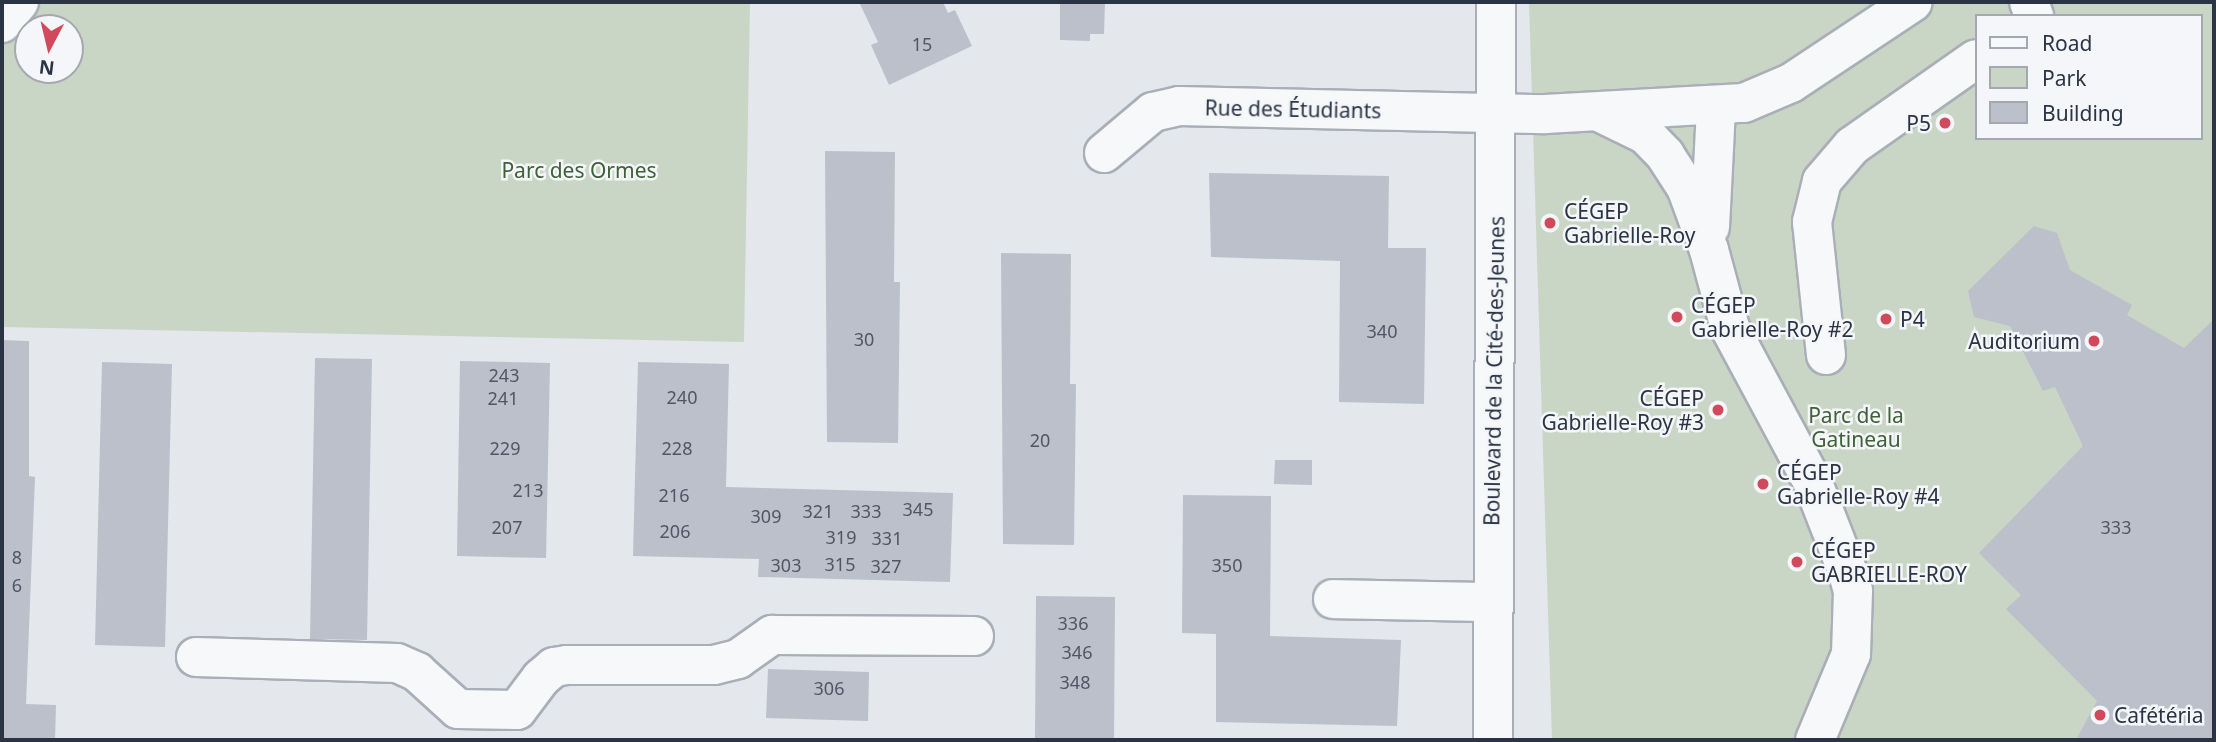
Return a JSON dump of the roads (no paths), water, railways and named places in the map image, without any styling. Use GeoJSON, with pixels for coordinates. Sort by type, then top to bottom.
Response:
{"type":"FeatureCollection","features":[{"type":"Feature","properties":{"kind":"street"},"geometry":{"type":"LineString","coordinates":[[2,23],[19,2]]}},
{"type":"Feature","properties":{"kind":"street","name":"Boulevard de la Cité-des-Jeunes"},"geometry":{"type":"LineString","coordinates":[[1493,740],[1496,2]]}},
{"type":"Feature","properties":{"kind":"street","name":"Rue des Étudiants"},"geometry":{"type":"LineString","coordinates":[[1104,153],[1153,112],[1179,106],[1497,114],[1601,113],[1744,103],[1791,83],[1913,2]]}},
{"type":"Feature","properties":{"kind":"street"},"geometry":{"type":"LineString","coordinates":[[1826,355],[1812,222],[1822,181],[1852,146],[1974,60]]}},
{"type":"Feature","properties":{"kind":"street"},"geometry":{"type":"LineString","coordinates":[[1709,250],[1716,107]]}},
{"type":"Feature","properties":{"kind":"street"},"geometry":{"type":"LineString","coordinates":[[1601,113],[1634,128],[1665,155],[1686,187],[1709,250],[1730,328],[1813,483],[1853,591],[1852,654],[1815,740]]}},
{"type":"Feature","properties":{"kind":"street"},"geometry":{"type":"LineString","coordinates":[[1333,599],[1492,602]]}},
{"type":"Feature","properties":{"kind":"street"},"geometry":{"type":"LineString","coordinates":[[196,657],[397,663],[417,672],[458,709],[517,725],[541,678],[566,665],[714,666],[737,659],[772,635],[974,636]]}},
{"type":"Feature","properties":{"kind":"place","name":"P5"},"geometry":{"type":"Point","coordinates":[1945,123]}},
{"type":"Feature","properties":{"kind":"place","name":"CÉGEP Gabrielle-Roy"},"geometry":{"type":"Point","coordinates":[1550,223]}},
{"type":"Feature","properties":{"kind":"place","name":"CÉGEP Gabrielle-Roy #2"},"geometry":{"type":"Point","coordinates":[1677,317]}},
{"type":"Feature","properties":{"kind":"place","name":"P4"},"geometry":{"type":"Point","coordinates":[1886,319]}},
{"type":"Feature","properties":{"kind":"place","name":"Auditorium"},"geometry":{"type":"Point","coordinates":[2094,341]}},
{"type":"Feature","properties":{"kind":"place","name":"CÉGEP Gabrielle-Roy #3"},"geometry":{"type":"Point","coordinates":[1718,410]}},
{"type":"Feature","properties":{"kind":"place","name":"CÉGEP Gabrielle-Roy #4"},"geometry":{"type":"Point","coordinates":[1763,484]}},
{"type":"Feature","properties":{"kind":"place","name":"CÉGEP GABRIELLE-ROY"},"geometry":{"type":"Point","coordinates":[1797,562]}},
{"type":"Feature","properties":{"kind":"place","name":"Cafétéria"},"geometry":{"type":"Point","coordinates":[2100,715]}},
{"type":"Feature","properties":{"kind":"park label","name":"Parc des Ormes"},"geometry":{"type":"Point","coordinates":[579,170]}},
{"type":"Feature","properties":{"kind":"park label","name":"Parc de la Gatineau"},"geometry":{"type":"Point","coordinates":[1856,427]}}]}
